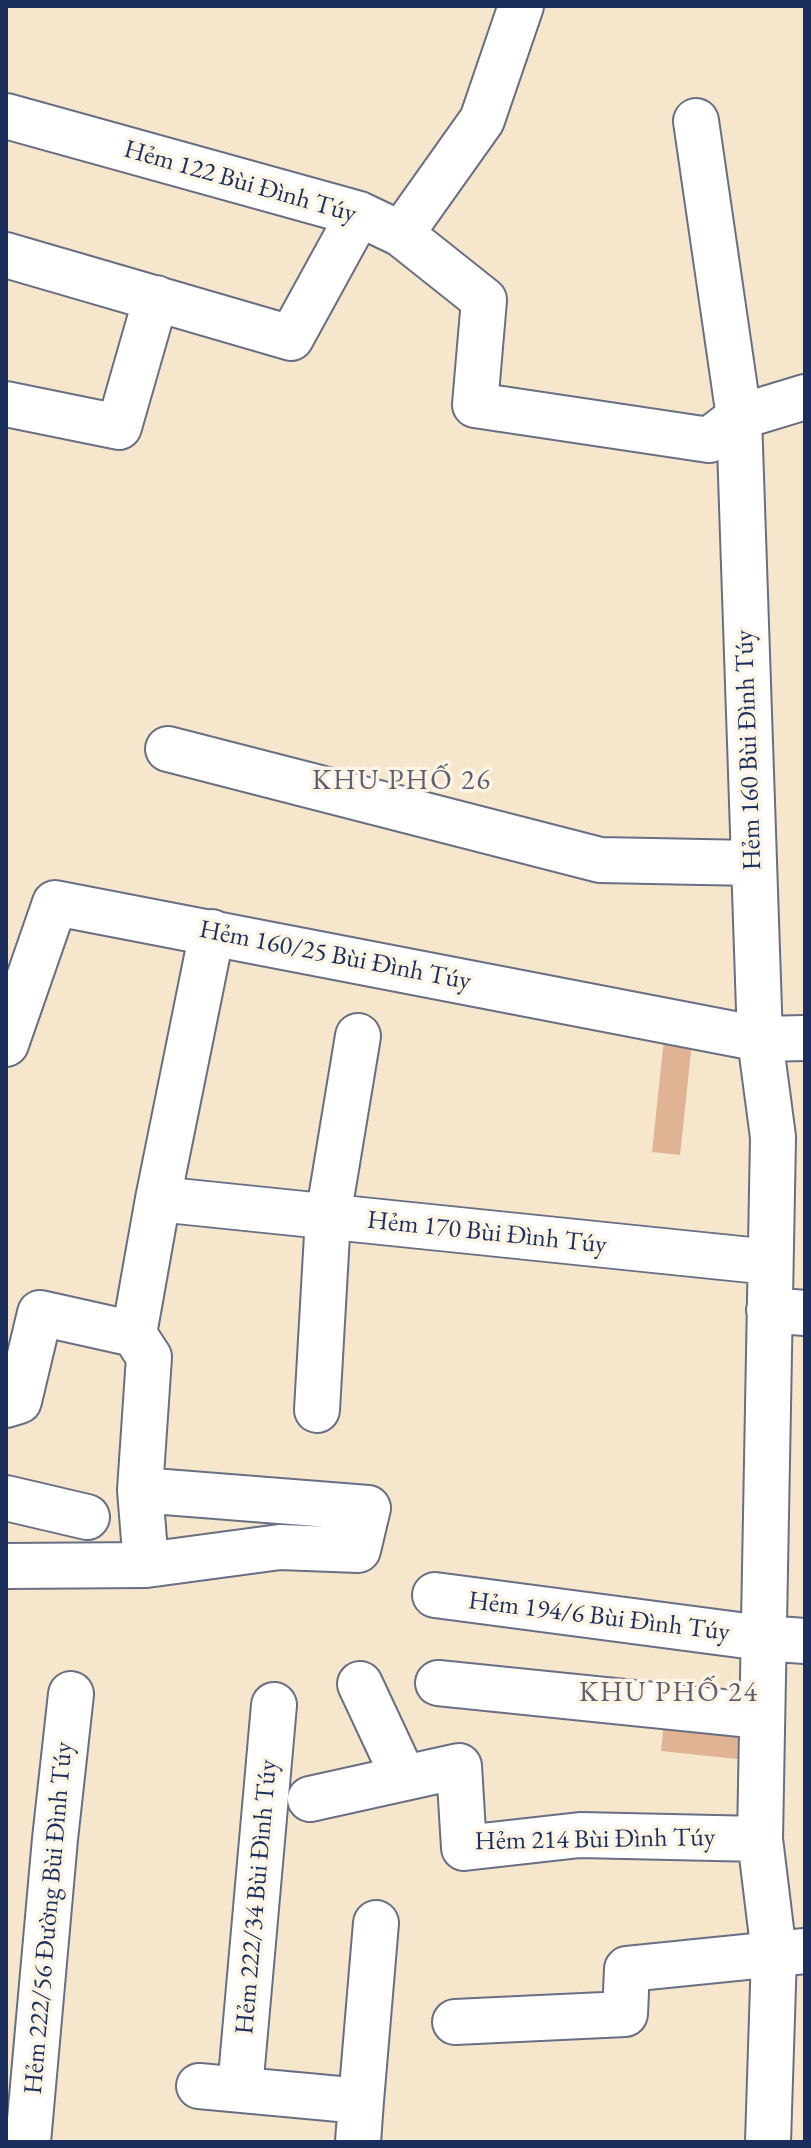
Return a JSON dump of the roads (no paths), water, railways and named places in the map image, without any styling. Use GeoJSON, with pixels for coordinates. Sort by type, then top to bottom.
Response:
{"type":"FeatureCollection","features":[{"type":"Feature","properties":{"kind":"street"},"geometry":{"type":"LineString","coordinates":[[401,234],[482,120],[521,6]]}},
{"type":"Feature","properties":{"kind":"street","name":"Hẻm 122 Bùi Đình Túy"},"geometry":{"type":"LineString","coordinates":[[6,116],[359,214],[401,234],[484,300],[475,405],[709,440],[739,417],[805,397]]}},
{"type":"Feature","properties":{"kind":"street","name":"Hẻm 160 Bùi Đình Túy"},"geometry":{"type":"LineString","coordinates":[[696,121],[739,417],[760,1039],[773,1137],[770,1262]]}},
{"type":"Feature","properties":{"kind":"street"},"geometry":{"type":"LineString","coordinates":[[6,255],[291,338],[359,214]]}},
{"type":"Feature","properties":{"kind":"street"},"geometry":{"type":"LineString","coordinates":[[6,404],[119,427],[156,298]]}},
{"type":"Feature","properties":{"kind":"street"},"geometry":{"type":"LineString","coordinates":[[168,749],[600,860],[753,863]]}},
{"type":"Feature","properties":{"kind":"street","name":"Hẻm 160/25 Bùi Đình Túy"},"geometry":{"type":"LineString","coordinates":[[6,1044],[55,903],[760,1039]]}},
{"type":"Feature","properties":{"kind":"street"},"geometry":{"type":"LineString","coordinates":[[146,1565],[140,1490],[149,1357],[134,1334],[212,932]]}},
{"type":"Feature","properties":{"kind":"street"},"geometry":{"type":"LineString","coordinates":[[317,1410],[328,1217],[358,1036]]}},
{"type":"Feature","properties":{"kind":"street"},"geometry":{"type":"LineString","coordinates":[[760,1039],[805,1038]]}},
{"type":"Feature","properties":{"kind":"street","name":"Hẻm 170 Bùi Đình Túy"},"geometry":{"type":"LineString","coordinates":[[158,1199],[770,1262]]}},
{"type":"Feature","properties":{"kind":"street"},"geometry":{"type":"LineString","coordinates":[[768,2142],[789,1952],[760,1839],[768,1402],[787,1312],[770,1262]]}},
{"type":"Feature","properties":{"kind":"street"},"geometry":{"type":"LineString","coordinates":[[6,1405],[19,1401],[23,1310],[134,1334]]}},
{"type":"Feature","properties":{"kind":"street"},"geometry":{"type":"LineString","coordinates":[[6,1566],[146,1565],[280,1547],[358,1550],[368,1508],[140,1490]]}},
{"type":"Feature","properties":{"kind":"street"},"geometry":{"type":"LineString","coordinates":[[6,1498],[87,1517]]}},
{"type":"Feature","properties":{"kind":"street"},"geometry":{"type":"LineString","coordinates":[[276,1501],[280,1547]]}},
{"type":"Feature","properties":{"kind":"street","name":"Hẻm 194/6 Bùi Đình Túy"},"geometry":{"type":"LineString","coordinates":[[435,1595],[805,1641]]}},
{"type":"Feature","properties":{"kind":"street"},"geometry":{"type":"LineString","coordinates":[[438,1683],[761,1716]]}},
{"type":"Feature","properties":{"kind":"street"},"geometry":{"type":"LineString","coordinates":[[360,1684],[403,1776]]}},
{"type":"Feature","properties":{"kind":"street","name":"Hẻm 222/56 Đường Bùi Đình Túy"},"geometry":{"type":"LineString","coordinates":[[28,2142],[71,1694]]}},
{"type":"Feature","properties":{"kind":"street","name":"Hẻm 222/34 Bùi Đình Túy"},"geometry":{"type":"LineString","coordinates":[[274,1705],[219,2088],[360,2122]]}},
{"type":"Feature","properties":{"kind":"street","name":"Hẻm 214 Bùi Đình Túy"},"geometry":{"type":"LineString","coordinates":[[310,1799],[459,1766],[464,1848],[580,1835],[760,1839]]}},
{"type":"Feature","properties":{"kind":"street"},"geometry":{"type":"LineString","coordinates":[[360,2122],[376,1923]]}},
{"type":"Feature","properties":{"kind":"street"},"geometry":{"type":"LineString","coordinates":[[455,2022],[625,2014],[627,1969],[789,1952]]}},
{"type":"Feature","properties":{"kind":"district","name":"KHU PHỐ 26"},"geometry":{"type":"Point","coordinates":[402,781]}},
{"type":"Feature","properties":{"kind":"district","name":"KHU PHỐ 24"},"geometry":{"type":"Point","coordinates":[669,1693]}}]}
